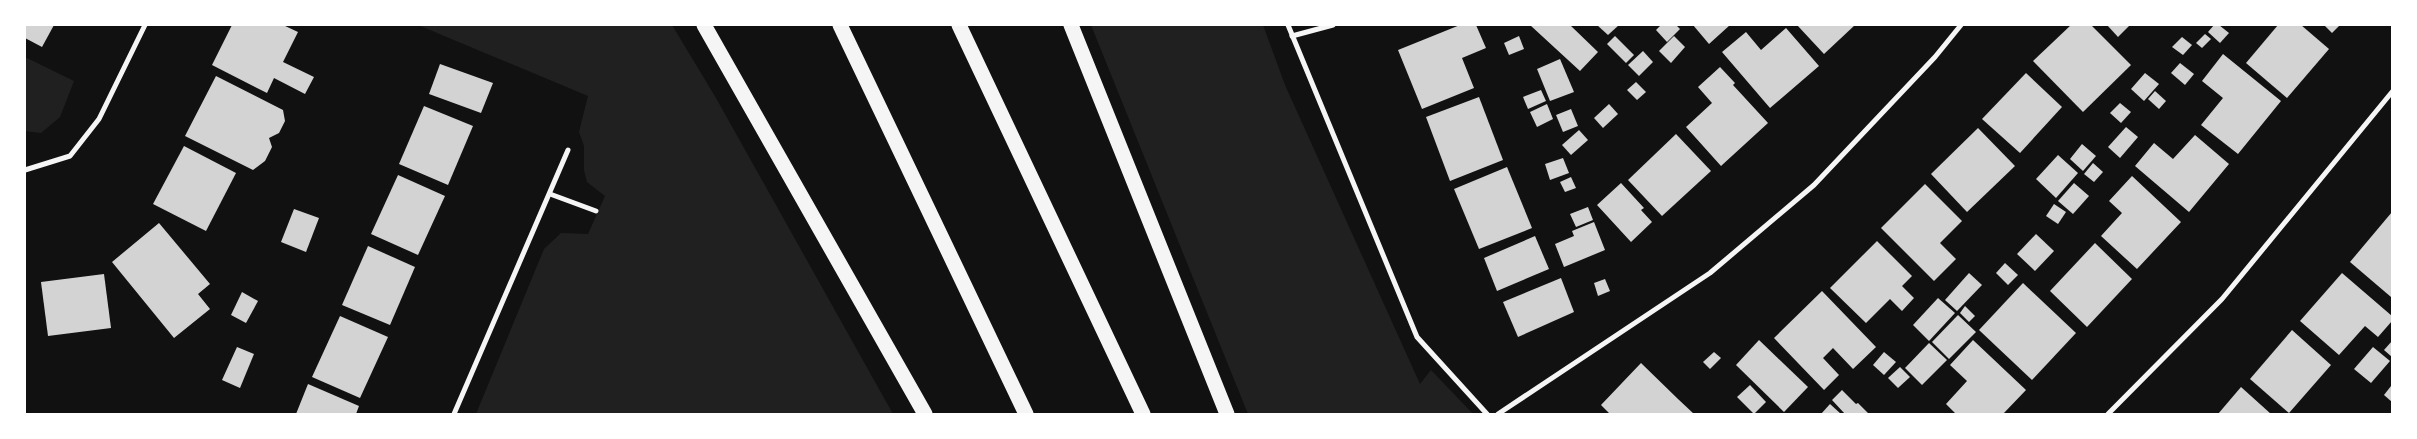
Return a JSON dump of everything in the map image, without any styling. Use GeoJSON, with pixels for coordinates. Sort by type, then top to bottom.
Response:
{"type":"FeatureCollection","features":[{"type":"Feature","properties":{"kind":"highway"},"geometry":{"type":"LineString","coordinates":[[704,25],[924,414]]}},
{"type":"Feature","properties":{"kind":"highway"},"geometry":{"type":"LineString","coordinates":[[840,25],[1026,414]]}},
{"type":"Feature","properties":{"kind":"highway"},"geometry":{"type":"LineString","coordinates":[[959,25],[1143,414]]}},
{"type":"Feature","properties":{"kind":"highway"},"geometry":{"type":"LineString","coordinates":[[1071,25],[1227,414]]}},
{"type":"Feature","properties":{"kind":"street"},"geometry":{"type":"LineString","coordinates":[[25,170],[70,156],[99,119],[146,25]]}},
{"type":"Feature","properties":{"kind":"street"},"geometry":{"type":"LineString","coordinates":[[1288,25],[1417,337],[1487,414]]}},
{"type":"Feature","properties":{"kind":"street"},"geometry":{"type":"LineString","coordinates":[[1292,36],[1332,25]]}},
{"type":"Feature","properties":{"kind":"street"},"geometry":{"type":"LineString","coordinates":[[1498,414],[1710,273],[1814,185],[1935,57],[1960,25]]}},
{"type":"Feature","properties":{"kind":"street"},"geometry":{"type":"LineString","coordinates":[[2108,414],[2222,299],[2392,92]]}},
{"type":"Feature","properties":{"kind":"street"},"geometry":{"type":"LineString","coordinates":[[454,414],[568,150]]}},
{"type":"Feature","properties":{"kind":"street"},"geometry":{"type":"LineString","coordinates":[[550,194],[596,212]]}},
{"type":"Feature","properties":{"kind":"shaded area"},"geometry":{"type":"Polygon","coordinates":[[[418,25],[672,25],[716,98],[893,414],[476,414],[544,249],[561,233],[588,234],[605,196],[587,182],[584,170],[584,146],[579,132],[588,96],[418,25]]]}},
{"type":"Feature","properties":{"kind":"shaded area"},"geometry":{"type":"Polygon","coordinates":[[[1091,25],[1263,25],[1285,85],[1420,384],[1431,370],[1473,414],[1248,414],[1091,25]]]}},
{"type":"Feature","properties":{"kind":"shaded area"},"geometry":{"type":"Polygon","coordinates":[[[25,57],[74,81],[60,117],[41,133],[25,131],[25,57]]]}},
{"type":"Feature","properties":{"kind":"building"},"geometry":{"type":"Polygon","coordinates":[[[25,25],[54,25],[42,47],[25,38],[25,25]]]}},
{"type":"Feature","properties":{"kind":"building"},"geometry":{"type":"Polygon","coordinates":[[[232,25],[283,25],[298,32],[283,62],[314,77],[305,94],[274,78],[267,93],[212,65],[232,25]]]}},
{"type":"Feature","properties":{"kind":"building"},"geometry":{"type":"Polygon","coordinates":[[[1460,25],[1476,25],[1486,48],[1462,58],[1474,88],[1422,109],[1398,50],[1460,25]]]}},
{"type":"Feature","properties":{"kind":"building"},"geometry":{"type":"Polygon","coordinates":[[[1530,25],[1572,25],[1598,52],[1580,71],[1530,25]]]}},
{"type":"Feature","properties":{"kind":"building"},"geometry":{"type":"Polygon","coordinates":[[[1597,25],[1619,25],[1608,35],[1597,25]]]}},
{"type":"Feature","properties":{"kind":"building"},"geometry":{"type":"Polygon","coordinates":[[[1661,25],[1676,25],[1680,29],[1667,42],[1656,30],[1661,25]]]}},
{"type":"Feature","properties":{"kind":"building"},"geometry":{"type":"Polygon","coordinates":[[[1693,25],[1730,25],[1709,44],[1693,25]]]}},
{"type":"Feature","properties":{"kind":"building"},"geometry":{"type":"Polygon","coordinates":[[[1797,25],[1855,25],[1824,54],[1797,25]]]}},
{"type":"Feature","properties":{"kind":"building"},"geometry":{"type":"Polygon","coordinates":[[[2071,25],[2091,25],[2131,65],[2083,112],[2033,61],[2071,25]]]}},
{"type":"Feature","properties":{"kind":"building"},"geometry":{"type":"Polygon","coordinates":[[[2107,25],[2130,25],[2118,37],[2107,25]]]}},
{"type":"Feature","properties":{"kind":"building"},"geometry":{"type":"Polygon","coordinates":[[[2214,25],[2219,25],[2229,33],[2220,43],[2208,32],[2214,25]]]}},
{"type":"Feature","properties":{"kind":"building"},"geometry":{"type":"Polygon","coordinates":[[[2278,25],[2301,25],[2329,49],[2287,98],[2246,63],[2278,25]]]}},
{"type":"Feature","properties":{"kind":"building"},"geometry":{"type":"Polygon","coordinates":[[[2324,25],[2340,25],[2332,33],[2324,25]]]}},
{"type":"Feature","properties":{"kind":"building"},"geometry":{"type":"Polygon","coordinates":[[[1786,28],[1819,66],[1770,108],[1722,52],[1746,32],[1761,50],[1786,28]]]}},
{"type":"Feature","properties":{"kind":"building"},"geometry":{"type":"Polygon","coordinates":[[[2205,34],[2211,39],[2202,48],[2196,43],[2205,34]]]}},
{"type":"Feature","properties":{"kind":"building"},"geometry":{"type":"Polygon","coordinates":[[[1519,36],[1524,49],[1509,55],[1504,43],[1519,36]]]}},
{"type":"Feature","properties":{"kind":"building"},"geometry":{"type":"Polygon","coordinates":[[[1615,36],[1634,55],[1626,63],[1607,44],[1615,36]]]}},
{"type":"Feature","properties":{"kind":"building"},"geometry":{"type":"Polygon","coordinates":[[[1674,36],[1685,47],[1671,63],[1659,51],[1674,36]]]}},
{"type":"Feature","properties":{"kind":"building"},"geometry":{"type":"Polygon","coordinates":[[[2182,37],[2192,45],[2183,55],[2172,47],[2182,37]]]}},
{"type":"Feature","properties":{"kind":"building"},"geometry":{"type":"Polygon","coordinates":[[[1643,51],[1653,62],[1639,76],[1628,65],[1643,51]]]}},
{"type":"Feature","properties":{"kind":"building"},"geometry":{"type":"Polygon","coordinates":[[[2223,54],[2281,101],[2238,154],[2201,125],[2223,98],[2202,81],[2223,54]]]}},
{"type":"Feature","properties":{"kind":"building"},"geometry":{"type":"Polygon","coordinates":[[[1560,59],[1574,92],[1550,101],[1537,69],[1560,59]]]}},
{"type":"Feature","properties":{"kind":"building"},"geometry":{"type":"Polygon","coordinates":[[[2180,63],[2194,74],[2185,85],[2171,73],[2180,63]]]}},
{"type":"Feature","properties":{"kind":"building"},"geometry":{"type":"Polygon","coordinates":[[[440,64],[493,83],[481,113],[429,94],[440,64]]]}},
{"type":"Feature","properties":{"kind":"building"},"geometry":{"type":"Polygon","coordinates":[[[1720,67],[1735,83],[1733,85],[1768,123],[1721,166],[1686,127],[1712,103],[1698,87],[1720,67]]]}},
{"type":"Feature","properties":{"kind":"building"},"geometry":{"type":"Polygon","coordinates":[[[2026,73],[2062,107],[2020,153],[1982,119],[2026,73]]]}},
{"type":"Feature","properties":{"kind":"building"},"geometry":{"type":"Polygon","coordinates":[[[2145,73],[2159,84],[2144,101],[2131,89],[2145,73]]]}},
{"type":"Feature","properties":{"kind":"building"},"geometry":{"type":"Polygon","coordinates":[[[216,76],[283,110],[285,121],[279,133],[269,138],[272,147],[265,161],[253,170],[185,136],[216,76]]]}},
{"type":"Feature","properties":{"kind":"building"},"geometry":{"type":"Polygon","coordinates":[[[1636,82],[1646,92],[1637,100],[1627,90],[1636,82]]]}},
{"type":"Feature","properties":{"kind":"building"},"geometry":{"type":"Polygon","coordinates":[[[1541,90],[1546,101],[1528,109],[1523,97],[1541,90]]]}},
{"type":"Feature","properties":{"kind":"building"},"geometry":{"type":"Polygon","coordinates":[[[2155,91],[2166,101],[2159,109],[2148,99],[2155,91]]]}},
{"type":"Feature","properties":{"kind":"building"},"geometry":{"type":"Polygon","coordinates":[[[1479,97],[1503,160],[1450,181],[1426,117],[1479,97]]]}},
{"type":"Feature","properties":{"kind":"building"},"geometry":{"type":"Polygon","coordinates":[[[2120,103],[2131,112],[2121,123],[2110,113],[2120,103]]]}},
{"type":"Feature","properties":{"kind":"building"},"geometry":{"type":"Polygon","coordinates":[[[1547,104],[1553,119],[1537,127],[1530,112],[1547,104]]]}},
{"type":"Feature","properties":{"kind":"building"},"geometry":{"type":"Polygon","coordinates":[[[1609,104],[1618,114],[1603,128],[1594,118],[1609,104]]]}},
{"type":"Feature","properties":{"kind":"building"},"geometry":{"type":"Polygon","coordinates":[[[424,106],[473,126],[448,185],[399,164],[424,106]]]}},
{"type":"Feature","properties":{"kind":"building"},"geometry":{"type":"Polygon","coordinates":[[[1571,109],[1578,126],[1563,132],[1556,115],[1571,109]]]}},
{"type":"Feature","properties":{"kind":"building"},"geometry":{"type":"Polygon","coordinates":[[[2126,127],[2138,137],[2120,158],[2108,147],[2126,127]]]}},
{"type":"Feature","properties":{"kind":"building"},"geometry":{"type":"Polygon","coordinates":[[[1978,128],[2015,166],[1967,212],[1931,174],[1978,128]]]}},
{"type":"Feature","properties":{"kind":"building"},"geometry":{"type":"Polygon","coordinates":[[[1579,130],[1588,140],[1571,155],[1562,145],[1579,130]]]}},
{"type":"Feature","properties":{"kind":"building"},"geometry":{"type":"Polygon","coordinates":[[[1676,134],[1711,171],[1662,216],[1628,180],[1676,134]]]}},
{"type":"Feature","properties":{"kind":"building"},"geometry":{"type":"Polygon","coordinates":[[[2195,135],[2229,164],[2189,212],[2135,166],[2154,143],[2173,159],[2195,135]]]}},
{"type":"Feature","properties":{"kind":"building"},"geometry":{"type":"Polygon","coordinates":[[[2082,144],[2096,156],[2083,171],[2070,159],[2082,144]]]}},
{"type":"Feature","properties":{"kind":"building"},"geometry":{"type":"Polygon","coordinates":[[[184,146],[236,173],[206,231],[153,204],[184,146]]]}},
{"type":"Feature","properties":{"kind":"building"},"geometry":{"type":"Polygon","coordinates":[[[2058,155],[2078,173],[2056,198],[2036,179],[2058,155]]]}},
{"type":"Feature","properties":{"kind":"building"},"geometry":{"type":"Polygon","coordinates":[[[1563,158],[1569,173],[1550,180],[1545,164],[1563,158]]]}},
{"type":"Feature","properties":{"kind":"building"},"geometry":{"type":"Polygon","coordinates":[[[2093,163],[2103,172],[2094,182],[2084,174],[2093,163]]]}},
{"type":"Feature","properties":{"kind":"building"},"geometry":{"type":"Polygon","coordinates":[[[1507,167],[1532,228],[1479,249],[1454,189],[1507,167]]]}},
{"type":"Feature","properties":{"kind":"building"},"geometry":{"type":"Polygon","coordinates":[[[398,175],[445,196],[418,255],[371,234],[398,175]]]}},
{"type":"Feature","properties":{"kind":"building"},"geometry":{"type":"Polygon","coordinates":[[[2132,176],[2181,222],[2137,269],[2101,236],[2122,213],[2109,201],[2132,176]]]}},
{"type":"Feature","properties":{"kind":"building"},"geometry":{"type":"Polygon","coordinates":[[[1571,177],[1576,188],[1565,192],[1560,182],[1571,177]]]}},
{"type":"Feature","properties":{"kind":"building"},"geometry":{"type":"Polygon","coordinates":[[[1621,183],[1644,208],[1641,210],[1652,222],[1631,242],[1597,205],[1621,183]]]}},
{"type":"Feature","properties":{"kind":"building"},"geometry":{"type":"Polygon","coordinates":[[[2074,183],[2089,196],[2073,214],[2058,201],[2074,183]]]}},
{"type":"Feature","properties":{"kind":"building"},"geometry":{"type":"Polygon","coordinates":[[[1925,184],[1962,221],[1940,243],[1956,259],[1934,281],[1881,228],[1925,184]]]}},
{"type":"Feature","properties":{"kind":"building"},"geometry":{"type":"Polygon","coordinates":[[[2054,204],[2066,212],[2058,224],[2046,216],[2054,204]]]}},
{"type":"Feature","properties":{"kind":"building"},"geometry":{"type":"Polygon","coordinates":[[[1588,207],[1593,220],[1576,227],[1570,214],[1588,207]]]}},
{"type":"Feature","properties":{"kind":"building"},"geometry":{"type":"Polygon","coordinates":[[[294,209],[319,218],[306,252],[281,242],[294,209]]]}},
{"type":"Feature","properties":{"kind":"building"},"geometry":{"type":"Polygon","coordinates":[[[2392,212],[2392,295],[2391,297],[2350,262],[2392,212]]]}},
{"type":"Feature","properties":{"kind":"building"},"geometry":{"type":"Polygon","coordinates":[[[1594,222],[1605,250],[1564,267],[1555,244],[1574,236],[1572,231],[1594,222]]]}},
{"type":"Feature","properties":{"kind":"building"},"geometry":{"type":"Polygon","coordinates":[[[159,223],[210,284],[198,294],[210,309],[174,338],[112,262],[159,223]]]}},
{"type":"Feature","properties":{"kind":"building"},"geometry":{"type":"Polygon","coordinates":[[[2036,234],[2054,251],[2035,271],[2017,254],[2036,234]]]}},
{"type":"Feature","properties":{"kind":"building"},"geometry":{"type":"Polygon","coordinates":[[[1535,236],[1549,269],[1497,291],[1484,258],[1535,236]]]}},
{"type":"Feature","properties":{"kind":"building"},"geometry":{"type":"Polygon","coordinates":[[[1877,241],[1912,276],[1902,286],[1914,298],[1902,311],[1890,299],[1866,323],[1830,288],[1877,241]]]}},
{"type":"Feature","properties":{"kind":"building"},"geometry":{"type":"Polygon","coordinates":[[[2095,243],[2132,279],[2087,327],[2050,291],[2095,243]]]}},
{"type":"Feature","properties":{"kind":"building"},"geometry":{"type":"Polygon","coordinates":[[[368,246],[415,267],[390,325],[342,305],[368,246]]]}},
{"type":"Feature","properties":{"kind":"building"},"geometry":{"type":"Polygon","coordinates":[[[2005,263],[2018,275],[2008,285],[1996,273],[2005,263]]]}},
{"type":"Feature","properties":{"kind":"building"},"geometry":{"type":"Polygon","coordinates":[[[1969,273],[1982,285],[1957,311],[1945,300],[1969,273]]]}},
{"type":"Feature","properties":{"kind":"building"},"geometry":{"type":"Polygon","coordinates":[[[2342,273],[2392,316],[2392,321],[2378,337],[2365,326],[2339,355],[2300,321],[2342,273]]]}},
{"type":"Feature","properties":{"kind":"building"},"geometry":{"type":"Polygon","coordinates":[[[104,274],[111,328],[48,336],[41,282],[104,274]]]}},
{"type":"Feature","properties":{"kind":"building"},"geometry":{"type":"Polygon","coordinates":[[[1561,278],[1574,312],[1518,337],[1503,302],[1561,278]]]}},
{"type":"Feature","properties":{"kind":"building"},"geometry":{"type":"Polygon","coordinates":[[[1605,279],[1610,291],[1598,296],[1594,283],[1605,279]]]}},
{"type":"Feature","properties":{"kind":"building"},"geometry":{"type":"Polygon","coordinates":[[[2023,283],[2076,333],[2032,380],[1979,330],[2023,283]]]}},
{"type":"Feature","properties":{"kind":"building"},"geometry":{"type":"Polygon","coordinates":[[[1822,291],[1876,347],[1853,369],[1833,348],[1823,358],[1839,375],[1824,390],[1774,338],[1822,291]]]}},
{"type":"Feature","properties":{"kind":"building"},"geometry":{"type":"Polygon","coordinates":[[[242,292],[258,301],[246,323],[231,315],[242,292]]]}},
{"type":"Feature","properties":{"kind":"building"},"geometry":{"type":"Polygon","coordinates":[[[1938,298],[1955,313],[1929,341],[1913,325],[1938,298]]]}},
{"type":"Feature","properties":{"kind":"building"},"geometry":{"type":"Polygon","coordinates":[[[1965,306],[1975,316],[1969,322],[1960,313],[1965,306]]]}},
{"type":"Feature","properties":{"kind":"building"},"geometry":{"type":"Polygon","coordinates":[[[1958,315],[1976,332],[1949,359],[1932,342],[1958,315]]]}},
{"type":"Feature","properties":{"kind":"building"},"geometry":{"type":"Polygon","coordinates":[[[340,316],[388,337],[360,398],[312,377],[340,316]]]}},
{"type":"Feature","properties":{"kind":"building"},"geometry":{"type":"Polygon","coordinates":[[[2292,330],[2331,365],[2289,413],[2250,379],[2292,330]]]}},
{"type":"Feature","properties":{"kind":"building"},"geometry":{"type":"Polygon","coordinates":[[[1759,340],[1808,387],[1784,412],[1736,365],[1759,340]]]}},
{"type":"Feature","properties":{"kind":"building"},"geometry":{"type":"Polygon","coordinates":[[[1973,340],[2026,390],[2003,414],[1956,414],[1946,404],[1967,381],[1950,365],[1973,340]]]}},
{"type":"Feature","properties":{"kind":"building"},"geometry":{"type":"Polygon","coordinates":[[[2392,341],[2392,357],[2384,350],[2392,341]]]}},
{"type":"Feature","properties":{"kind":"building"},"geometry":{"type":"Polygon","coordinates":[[[1929,343],[1947,360],[1922,385],[1905,368],[1929,343]]]}},
{"type":"Feature","properties":{"kind":"building"},"geometry":{"type":"Polygon","coordinates":[[[237,347],[254,354],[240,388],[222,380],[237,347]]]}},
{"type":"Feature","properties":{"kind":"building"},"geometry":{"type":"Polygon","coordinates":[[[2373,347],[2390,361],[2371,383],[2354,369],[2373,347]]]}},
{"type":"Feature","properties":{"kind":"building"},"geometry":{"type":"Polygon","coordinates":[[[1714,352],[1721,358],[1710,369],[1703,362],[1714,352]]]}},
{"type":"Feature","properties":{"kind":"building"},"geometry":{"type":"Polygon","coordinates":[[[1884,352],[1896,362],[1884,375],[1873,365],[1884,352]]]}},
{"type":"Feature","properties":{"kind":"building"},"geometry":{"type":"Polygon","coordinates":[[[1641,363],[1694,414],[1610,414],[1601,405],[1641,363]]]}},
{"type":"Feature","properties":{"kind":"building"},"geometry":{"type":"Polygon","coordinates":[[[1900,367],[1910,377],[1898,388],[1888,378],[1900,367]]]}},
{"type":"Feature","properties":{"kind":"building"},"geometry":{"type":"Polygon","coordinates":[[[308,384],[359,406],[356,414],[296,414],[308,384]]]}},
{"type":"Feature","properties":{"kind":"building"},"geometry":{"type":"Polygon","coordinates":[[[1750,385],[1766,402],[1754,414],[1737,397],[1750,385]]]}},
{"type":"Feature","properties":{"kind":"building"},"geometry":{"type":"Polygon","coordinates":[[[2241,387],[2271,414],[2218,414],[2241,387]]]}},
{"type":"Feature","properties":{"kind":"building"},"geometry":{"type":"Polygon","coordinates":[[[2392,387],[2392,402],[2384,395],[2392,387]]]}},
{"type":"Feature","properties":{"kind":"building"},"geometry":{"type":"Polygon","coordinates":[[[1842,390],[1869,414],[1845,414],[1832,400],[1842,390]]]}},
{"type":"Feature","properties":{"kind":"building"},"geometry":{"type":"Polygon","coordinates":[[[1830,404],[1841,414],[1821,414],[1830,404]]]}}]}
